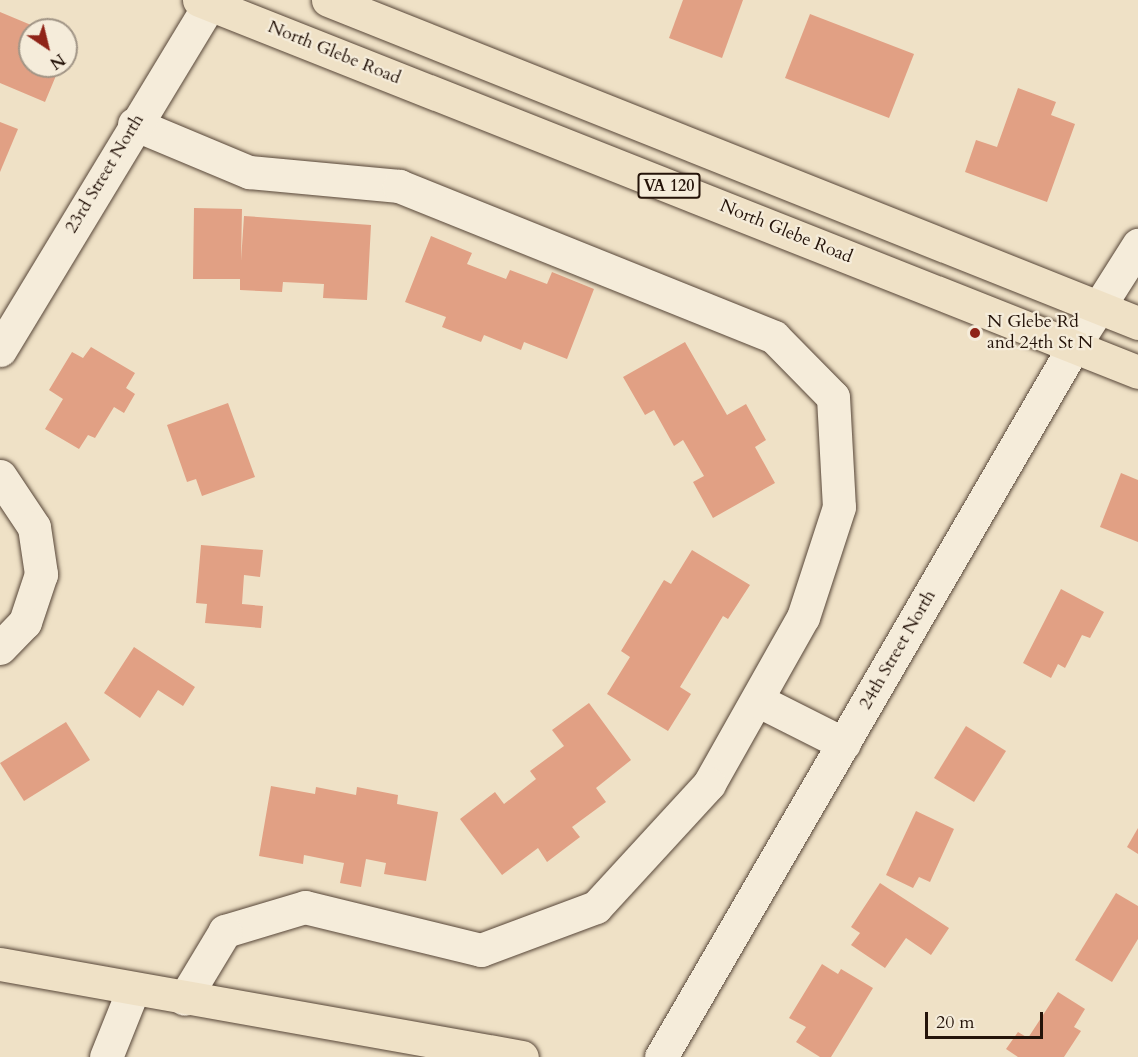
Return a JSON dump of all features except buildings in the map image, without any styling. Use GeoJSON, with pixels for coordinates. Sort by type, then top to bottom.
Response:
{"type":"FeatureCollection","features":[{"type":"Feature","properties":{"kind":"main road","name":"VA 120"},"geometry":{"type":"LineString","coordinates":[[328,0],[1138,323]]}},
{"type":"Feature","properties":{"kind":"main road","name":"North Glebe Road"},"geometry":{"type":"LineString","coordinates":[[207,1],[1138,372]]}},
{"type":"Feature","properties":{"kind":"main road"},"geometry":{"type":"LineString","coordinates":[[0,964],[133,990],[522,1057]]}},
{"type":"Feature","properties":{"kind":"street","name":"23rd Street North"},"geometry":{"type":"LineString","coordinates":[[0,350],[207,1]]}},
{"type":"Feature","properties":{"kind":"street"},"geometry":{"type":"LineString","coordinates":[[134,124],[249,172],[399,186],[774,337],[832,398],[838,507],[803,617],[759,701],[710,784],[596,907],[481,950],[305,907],[225,931],[184,999]]}},
{"type":"Feature","properties":{"kind":"street","name":"24th Street North"},"geometry":{"type":"LineString","coordinates":[[661,1057],[1074,346],[1138,245]]}},
{"type":"Feature","properties":{"kind":"street"},"geometry":{"type":"LineString","coordinates":[[0,476],[34,527],[41,574],[25,622],[0,648]]}},
{"type":"Feature","properties":{"kind":"street"},"geometry":{"type":"LineString","coordinates":[[759,701],[844,744]]}},
{"type":"Feature","properties":{"kind":"street"},"geometry":{"type":"LineString","coordinates":[[106,1057],[133,990]]}},
{"type":"Feature","properties":{"kind":"place","name":"N Glebe Rd and 24th St N"},"geometry":{"type":"Point","coordinates":[975,333]}}]}
